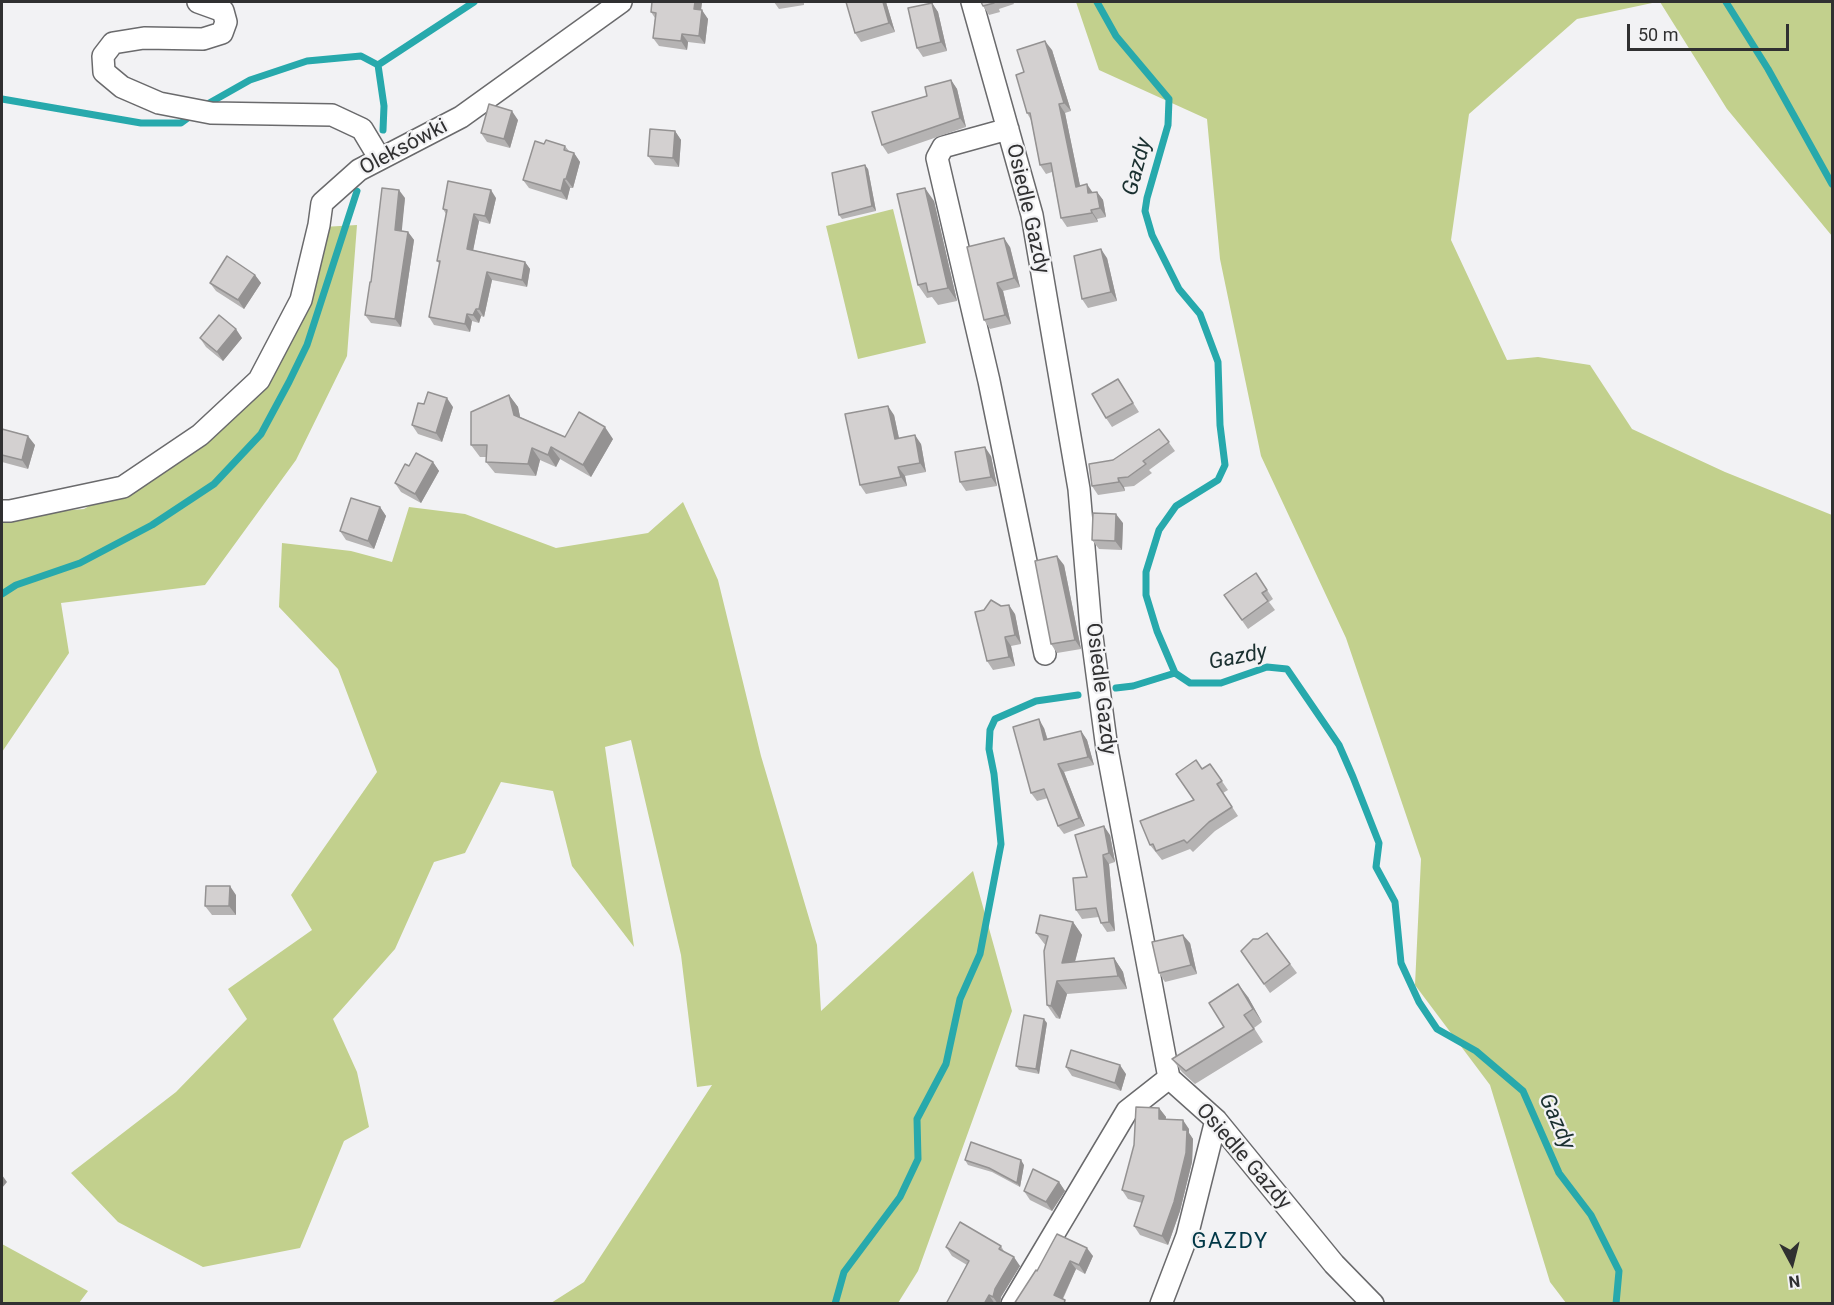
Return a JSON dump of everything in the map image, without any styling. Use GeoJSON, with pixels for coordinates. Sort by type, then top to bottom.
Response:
{"type":"FeatureCollection","features":[{"type":"Feature","properties":{"kind":"street"},"geometry":{"type":"LineString","coordinates":[[198,2],[223,11],[226,22],[222,33],[202,39],[144,38],[113,44],[103,56],[104,72],[122,87],[159,103],[189,109],[211,113],[332,115],[362,129],[380,159]]}},
{"type":"Feature","properties":{"kind":"street","name":"Oleksówki"},"geometry":{"type":"LineString","coordinates":[[2,511],[10,512],[123,487],[200,435],[259,380],[301,300],[320,225],[322,203],[358,170],[461,117],[621,2]]}},
{"type":"Feature","properties":{"kind":"street","name":"Osiedle Gazdy"},"geometry":{"type":"LineString","coordinates":[[972,2],[1032,215],[1079,489],[1091,629],[1107,749],[1169,1078],[1216,1120],[1334,1264],[1373,1304]]}},
{"type":"Feature","properties":{"kind":"street"},"geometry":{"type":"LineString","coordinates":[[1008,129],[943,147],[937,158],[990,381],[1045,654]]}},
{"type":"Feature","properties":{"kind":"street"},"geometry":{"type":"LineString","coordinates":[[1012,1304],[1127,1112],[1169,1078]]}},
{"type":"Feature","properties":{"kind":"street"},"geometry":{"type":"LineString","coordinates":[[1161,1304],[1187,1236],[1216,1120]]}},
{"type":"Feature","properties":{"kind":"green space"},"geometry":{"type":"Polygon","coordinates":[[[1076,2],[1657,2],[1577,19],[1469,114],[1451,240],[1507,360],[1538,357],[1590,365],[1632,429],[1725,472],[1832,515],[1832,1303],[1566,1303],[1550,1282],[1490,1085],[1415,985],[1421,859],[1346,638],[1261,456],[1220,259],[1207,119],[1099,70],[1076,2]]]}},
{"type":"Feature","properties":{"kind":"green space"},"geometry":{"type":"Polygon","coordinates":[[[1660,2],[1832,2],[1832,236],[1727,109],[1660,2]]]}},
{"type":"Feature","properties":{"kind":"green space"},"geometry":{"type":"Polygon","coordinates":[[[893,209],[926,343],[858,359],[826,226],[893,209]]]}},
{"type":"Feature","properties":{"kind":"green space"},"geometry":{"type":"Polygon","coordinates":[[[357,225],[347,356],[296,460],[205,585],[61,603],[69,653],[2,752],[2,516],[84,509],[234,419],[323,227],[357,225]]]}},
{"type":"Feature","properties":{"kind":"green space"},"geometry":{"type":"Polygon","coordinates":[[[683,502],[718,580],[761,756],[817,945],[821,1011],[973,871],[1012,1011],[918,1271],[898,1303],[551,1303],[584,1282],[712,1085],[697,1087],[681,955],[631,740],[605,747],[634,947],[572,866],[553,791],[501,782],[465,853],[434,862],[395,949],[333,1019],[357,1072],[369,1127],[344,1141],[300,1248],[203,1267],[118,1222],[71,1173],[176,1092],[247,1019],[228,989],[312,930],[291,895],[377,772],[338,669],[279,607],[282,543],[351,551],[392,562],[409,507],[465,514],[556,548],[648,533],[683,502]]]}},
{"type":"Feature","properties":{"kind":"green space"},"geometry":{"type":"Polygon","coordinates":[[[2,1244],[88,1291],[79,1303],[2,1303],[2,1244]]]}},
{"type":"Feature","properties":{"kind":"building"},"geometry":{"type":"Polygon","coordinates":[[[652,2],[695,2],[694,9],[702,10],[699,36],[682,34],[681,41],[653,38],[656,13],[651,12],[652,2]]]}},
{"type":"Feature","properties":{"kind":"building"},"geometry":{"type":"Polygon","coordinates":[[[846,2],[883,2],[889,23],[855,33],[846,2]]]}},
{"type":"Feature","properties":{"kind":"building"},"geometry":{"type":"Polygon","coordinates":[[[981,2],[993,2],[994,3],[983,6],[981,2]]]}},
{"type":"Feature","properties":{"kind":"building"},"geometry":{"type":"Polygon","coordinates":[[[932,3],[941,42],[917,48],[908,8],[932,3]]]}},
{"type":"Feature","properties":{"kind":"building"},"geometry":{"type":"Polygon","coordinates":[[[1045,41],[1064,103],[1059,104],[1076,187],[1087,184],[1088,193],[1097,192],[1100,208],[1091,210],[1092,213],[1061,218],[1051,163],[1040,165],[1030,113],[1027,113],[1016,75],[1024,72],[1017,50],[1045,41]]]}},
{"type":"Feature","properties":{"kind":"building"},"geometry":{"type":"Polygon","coordinates":[[[951,80],[960,118],[882,145],[872,112],[927,96],[925,87],[951,80]]]}},
{"type":"Feature","properties":{"kind":"building"},"geometry":{"type":"Polygon","coordinates":[[[489,104],[512,111],[504,139],[481,133],[489,104]]]}},
{"type":"Feature","properties":{"kind":"building"},"geometry":{"type":"Polygon","coordinates":[[[650,129],[675,131],[673,158],[648,156],[650,129]]]}},
{"type":"Feature","properties":{"kind":"building"},"geometry":{"type":"Polygon","coordinates":[[[546,140],[565,146],[564,150],[574,153],[561,191],[523,180],[535,141],[544,144],[546,140]]]}},
{"type":"Feature","properties":{"kind":"building"},"geometry":{"type":"Polygon","coordinates":[[[865,165],[872,206],[839,215],[832,173],[865,165]]]}},
{"type":"Feature","properties":{"kind":"building"},"geometry":{"type":"Polygon","coordinates":[[[448,181],[491,190],[485,216],[474,214],[467,249],[525,262],[522,280],[487,272],[479,309],[476,309],[473,315],[467,314],[465,324],[429,317],[440,261],[437,261],[447,210],[443,209],[448,181]]]}},
{"type":"Feature","properties":{"kind":"building"},"geometry":{"type":"Polygon","coordinates":[[[382,188],[399,190],[395,230],[408,232],[395,319],[365,315],[382,188]]]}},
{"type":"Feature","properties":{"kind":"building"},"geometry":{"type":"Polygon","coordinates":[[[925,188],[948,288],[928,292],[926,283],[918,285],[897,194],[925,188]]]}},
{"type":"Feature","properties":{"kind":"building"},"geometry":{"type":"Polygon","coordinates":[[[1004,238],[1014,278],[997,283],[1005,315],[984,320],[967,247],[1004,238]]]}},
{"type":"Feature","properties":{"kind":"building"},"geometry":{"type":"Polygon","coordinates":[[[1101,249],[1111,292],[1082,299],[1074,256],[1101,249]]]}},
{"type":"Feature","properties":{"kind":"building"},"geometry":{"type":"Polygon","coordinates":[[[227,256],[255,275],[238,300],[210,283],[227,256]]]}},
{"type":"Feature","properties":{"kind":"building"},"geometry":{"type":"Polygon","coordinates":[[[219,315],[236,329],[217,352],[200,338],[219,315]]]}},
{"type":"Feature","properties":{"kind":"building"},"geometry":{"type":"Polygon","coordinates":[[[1118,379],[1133,403],[1106,418],[1092,394],[1118,379]]]}},
{"type":"Feature","properties":{"kind":"building"},"geometry":{"type":"Polygon","coordinates":[[[428,392],[447,398],[436,433],[412,425],[418,403],[424,404],[428,392]]]}},
{"type":"Feature","properties":{"kind":"building"},"geometry":{"type":"Polygon","coordinates":[[[509,395],[514,415],[565,437],[579,412],[605,427],[583,465],[551,447],[548,455],[532,448],[528,464],[486,462],[487,445],[471,445],[471,412],[509,395]]]}},
{"type":"Feature","properties":{"kind":"building"},"geometry":{"type":"Polygon","coordinates":[[[888,406],[895,439],[915,435],[920,463],[898,467],[901,477],[860,485],[845,414],[888,406]]]}},
{"type":"Feature","properties":{"kind":"building"},"geometry":{"type":"Polygon","coordinates":[[[2,429],[28,436],[22,460],[2,455],[2,429]]]}},
{"type":"Feature","properties":{"kind":"building"},"geometry":{"type":"Polygon","coordinates":[[[1159,429],[1169,442],[1143,461],[1146,464],[1128,477],[1118,478],[1119,482],[1092,486],[1089,464],[1113,460],[1159,429]]]}},
{"type":"Feature","properties":{"kind":"building"},"geometry":{"type":"Polygon","coordinates":[[[985,447],[991,477],[960,482],[955,452],[985,447]]]}},
{"type":"Feature","properties":{"kind":"building"},"geometry":{"type":"Polygon","coordinates":[[[416,453],[433,462],[415,494],[395,483],[405,464],[409,466],[416,453]]]}},
{"type":"Feature","properties":{"kind":"building"},"geometry":{"type":"Polygon","coordinates":[[[351,498],[380,507],[368,541],[340,531],[351,498]]]}},
{"type":"Feature","properties":{"kind":"building"},"geometry":{"type":"Polygon","coordinates":[[[1093,513],[1116,514],[1115,541],[1092,540],[1093,513]]]}},
{"type":"Feature","properties":{"kind":"building"},"geometry":{"type":"Polygon","coordinates":[[[1057,556],[1075,640],[1051,644],[1035,561],[1057,556]]]}},
{"type":"Feature","properties":{"kind":"building"},"geometry":{"type":"Polygon","coordinates":[[[1256,573],[1267,590],[1262,593],[1268,601],[1242,620],[1224,595],[1256,573]]]}},
{"type":"Feature","properties":{"kind":"building"},"geometry":{"type":"Polygon","coordinates":[[[991,600],[1001,606],[1009,605],[1015,635],[1005,637],[1009,657],[987,661],[975,612],[984,610],[991,600]]]}},
{"type":"Feature","properties":{"kind":"building"},"geometry":{"type":"Polygon","coordinates":[[[1039,719],[1044,740],[1081,731],[1088,757],[1058,764],[1079,818],[1058,826],[1044,789],[1031,793],[1013,727],[1039,719]]]}},
{"type":"Feature","properties":{"kind":"building"},"geometry":{"type":"Polygon","coordinates":[[[1196,760],[1202,769],[1210,764],[1222,781],[1217,784],[1232,807],[1209,822],[1187,843],[1184,840],[1156,851],[1153,844],[1150,845],[1140,821],[1194,800],[1176,774],[1196,760]]]}},
{"type":"Feature","properties":{"kind":"building"},"geometry":{"type":"Polygon","coordinates":[[[1104,826],[1109,853],[1103,855],[1109,922],[1101,923],[1096,908],[1076,910],[1073,878],[1087,877],[1075,835],[1104,826]]]}},
{"type":"Feature","properties":{"kind":"building"},"geometry":{"type":"Polygon","coordinates":[[[206,886],[230,886],[229,906],[205,906],[206,886]]]}},
{"type":"Feature","properties":{"kind":"building"},"geometry":{"type":"Polygon","coordinates":[[[1040,915],[1073,922],[1062,963],[1114,958],[1118,976],[1057,981],[1051,1006],[1047,1005],[1044,951],[1048,936],[1036,933],[1040,915]]]}},
{"type":"Feature","properties":{"kind":"building"},"geometry":{"type":"Polygon","coordinates":[[[1267,933],[1290,964],[1264,984],[1241,951],[1253,939],[1258,939],[1267,933]]]}},
{"type":"Feature","properties":{"kind":"building"},"geometry":{"type":"Polygon","coordinates":[[[1183,935],[1191,965],[1159,973],[1152,942],[1183,935]]]}},
{"type":"Feature","properties":{"kind":"building"},"geometry":{"type":"Polygon","coordinates":[[[1238,984],[1253,1009],[1244,1015],[1254,1029],[1186,1071],[1172,1059],[1224,1027],[1209,1003],[1238,984]]]}},
{"type":"Feature","properties":{"kind":"building"},"geometry":{"type":"Polygon","coordinates":[[[1024,1015],[1044,1019],[1036,1069],[1016,1066],[1024,1015]]]}},
{"type":"Feature","properties":{"kind":"building"},"geometry":{"type":"Polygon","coordinates":[[[1071,1050],[1120,1065],[1115,1083],[1066,1067],[1071,1050]]]}},
{"type":"Feature","properties":{"kind":"building"},"geometry":{"type":"Polygon","coordinates":[[[1136,1107],[1159,1108],[1159,1119],[1183,1120],[1183,1130],[1187,1130],[1186,1153],[1174,1202],[1162,1236],[1134,1226],[1144,1196],[1122,1190],[1134,1145],[1136,1107]]]}},
{"type":"Feature","properties":{"kind":"building"},"geometry":{"type":"Polygon","coordinates":[[[971,1142],[1021,1160],[1017,1183],[989,1168],[965,1160],[971,1142]]]}},
{"type":"Feature","properties":{"kind":"building"},"geometry":{"type":"Polygon","coordinates":[[[1033,1169],[1059,1182],[1046,1202],[1024,1191],[1033,1169]]]}},
{"type":"Feature","properties":{"kind":"building"},"geometry":{"type":"Polygon","coordinates":[[[960,1222],[1001,1246],[999,1249],[1014,1257],[995,1289],[993,1297],[989,1295],[984,1304],[946,1304],[969,1261],[946,1247],[960,1222]]]}},
{"type":"Feature","properties":{"kind":"building"},"geometry":{"type":"Polygon","coordinates":[[[1057,1234],[1087,1248],[1079,1265],[1070,1261],[1054,1295],[1065,1300],[1064,1304],[1014,1304],[1037,1271],[1057,1234]]]}},
{"type":"Feature","properties":{"kind":"waterway"},"geometry":{"type":"LineString","coordinates":[[204,106],[250,80],[307,61],[361,56],[378,65],[474,2]]}},
{"type":"Feature","properties":{"kind":"waterway","name":"Gazdy"},"geometry":{"type":"LineString","coordinates":[[1097,2],[1116,36],[1169,99],[1168,125],[1145,211],[1152,235],[1179,289],[1200,314],[1218,362],[1220,425],[1225,465],[1218,480],[1176,506],[1159,530],[1146,572],[1146,595],[1157,631],[1175,673],[1190,683],[1221,683],[1267,667],[1287,669],[1339,745],[1379,843],[1376,867],[1395,902],[1401,963],[1419,1002],[1437,1029],[1476,1051],[1523,1091],[1559,1173],[1591,1215],[1619,1271],[1616,1304]]}},
{"type":"Feature","properties":{"kind":"waterway"},"geometry":{"type":"LineString","coordinates":[[1726,2],[1768,69],[1832,184]]}},
{"type":"Feature","properties":{"kind":"waterway"},"geometry":{"type":"LineString","coordinates":[[378,65],[384,106],[383,130]]}},
{"type":"Feature","properties":{"kind":"waterway"},"geometry":{"type":"LineString","coordinates":[[2,99],[141,123],[181,123],[192,115]]}},
{"type":"Feature","properties":{"kind":"waterway"},"geometry":{"type":"LineString","coordinates":[[2,594],[16,585],[80,563],[152,525],[214,484],[261,434],[307,345],[357,191]]}},
{"type":"Feature","properties":{"kind":"waterway"},"geometry":{"type":"LineString","coordinates":[[1116,688],[1133,686],[1175,673]]}},
{"type":"Feature","properties":{"kind":"waterway"},"geometry":{"type":"LineString","coordinates":[[835,1304],[844,1272],[900,1197],[918,1159],[917,1119],[946,1064],[960,999],[980,954],[1001,844],[994,774],[989,749],[990,730],[995,719],[1036,701],[1078,695]]}},
{"type":"Feature","properties":{"kind":"district","name":"GAZDY"},"geometry":{"type":"Point","coordinates":[1230,1242]}}]}
